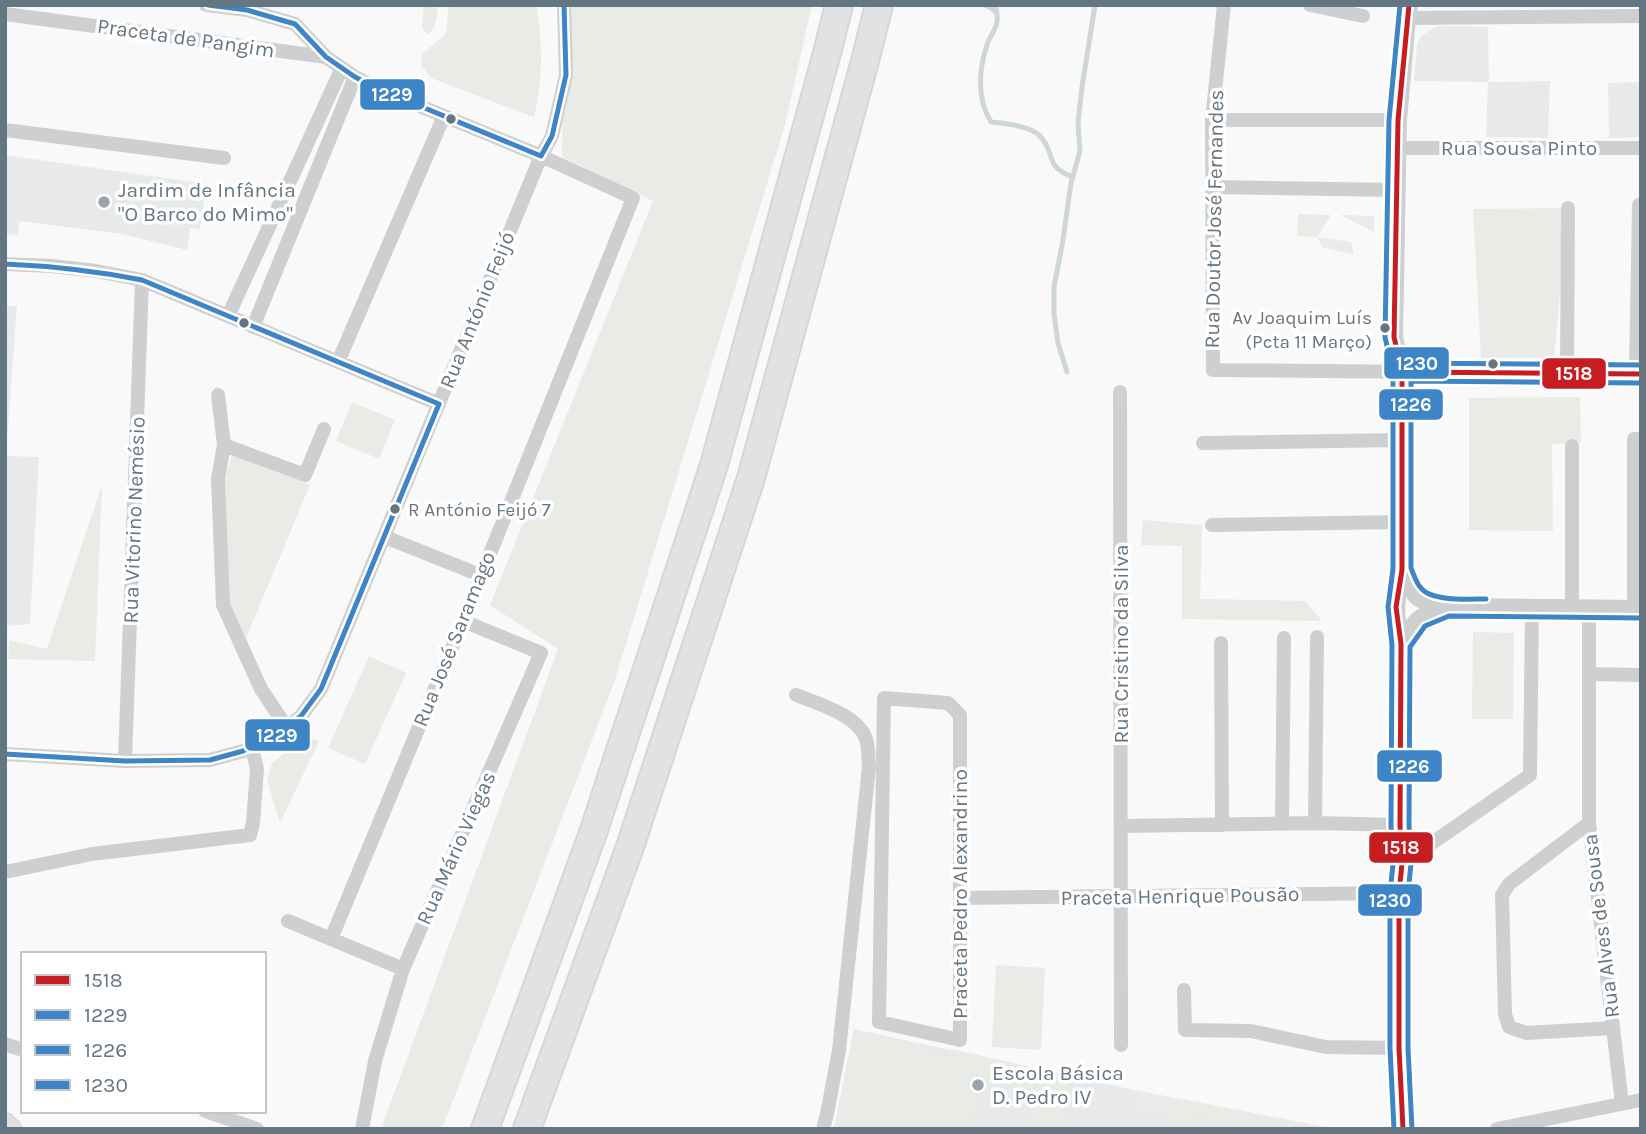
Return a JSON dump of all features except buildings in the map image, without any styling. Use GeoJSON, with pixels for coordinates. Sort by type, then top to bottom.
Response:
{"type":"FeatureCollection","features":[{"type":"Feature","properties":{"kind":"highway"},"geometry":{"type":"LineString","coordinates":[[485,1129],[593,833],[713,465],[839,5]]}},
{"type":"Feature","properties":{"kind":"highway"},"geometry":{"type":"LineString","coordinates":[[527,1129],[630,847],[751,478],[879,5]]}},
{"type":"Feature","properties":{"kind":"main road"},"geometry":{"type":"LineString","coordinates":[[5,1124],[10,1129]]}},
{"type":"Feature","properties":{"kind":"street"},"geometry":{"type":"LineString","coordinates":[[206,5],[247,9],[295,24],[326,57],[348,73],[541,156]]}},
{"type":"Feature","properties":{"kind":"street","name":"Rua António Feijó"},"geometry":{"type":"LineString","coordinates":[[5,754],[125,761],[210,760],[251,748],[275,737],[301,716],[321,689],[541,156],[552,136],[566,75],[564,5]]}},
{"type":"Feature","properties":{"kind":"street","name":"Rua Doutor José Fernandes"},"geometry":{"type":"LineString","coordinates":[[1224,5],[1212,120],[1213,370],[1402,372]]}},
{"type":"Feature","properties":{"kind":"street"},"geometry":{"type":"LineString","coordinates":[[1310,5],[1363,16]]}},
{"type":"Feature","properties":{"kind":"street"},"geometry":{"type":"LineString","coordinates":[[1402,1128],[1399,1048],[1401,644],[1396,622],[1396,596],[1402,570],[1402,372],[1394,337],[1398,120],[1408,12],[1641,16]]}},
{"type":"Feature","properties":{"kind":"street","name":"Praceta de Pangim"},"geometry":{"type":"LineString","coordinates":[[5,14],[326,57]]}},
{"type":"Feature","properties":{"kind":"street"},"geometry":{"type":"LineString","coordinates":[[228,316],[348,73]]}},
{"type":"Feature","properties":{"kind":"street"},"geometry":{"type":"LineString","coordinates":[[253,327],[348,73]]}},
{"type":"Feature","properties":{"kind":"street"},"geometry":{"type":"LineString","coordinates":[[338,362],[444,116]]}},
{"type":"Feature","properties":{"kind":"street"},"geometry":{"type":"LineString","coordinates":[[1212,120],[1398,120]]}},
{"type":"Feature","properties":{"kind":"street"},"geometry":{"type":"LineString","coordinates":[[5,130],[224,158]]}},
{"type":"Feature","properties":{"kind":"street","name":"Rua Sousa Pinto"},"geometry":{"type":"LineString","coordinates":[[1398,148],[1641,148]]}},
{"type":"Feature","properties":{"kind":"street","name":"Rua José Saramago"},"geometry":{"type":"LineString","coordinates":[[331,939],[463,621],[633,198],[541,156]]}},
{"type":"Feature","properties":{"kind":"street"},"geometry":{"type":"LineString","coordinates":[[1212,187],[1397,190]]}},
{"type":"Feature","properties":{"kind":"street"},"geometry":{"type":"LineString","coordinates":[[1402,372],[1639,374],[1640,205]]}},
{"type":"Feature","properties":{"kind":"street"},"geometry":{"type":"LineString","coordinates":[[1567,374],[1568,208]]}},
{"type":"Feature","properties":{"kind":"street"},"geometry":{"type":"LineString","coordinates":[[5,264],[96,271],[142,280],[439,404]]}},
{"type":"Feature","properties":{"kind":"street","name":"Rua Vitorino Nemésio"},"geometry":{"type":"LineString","coordinates":[[125,761],[142,280]]}},
{"type":"Feature","properties":{"kind":"street","name":"Rua Cristino da Silva"},"geometry":{"type":"LineString","coordinates":[[1120,392],[1121,1045]]}},
{"type":"Feature","properties":{"kind":"street"},"geometry":{"type":"LineString","coordinates":[[218,395],[224,445],[218,479],[223,605],[261,689],[287,728]]}},
{"type":"Feature","properties":{"kind":"street"},"geometry":{"type":"LineString","coordinates":[[224,445],[305,475],[324,429]]}},
{"type":"Feature","properties":{"kind":"street"},"geometry":{"type":"LineString","coordinates":[[1402,570],[1420,600],[1448,607],[1637,609],[1634,439],[1641,439]]}},
{"type":"Feature","properties":{"kind":"street"},"geometry":{"type":"LineString","coordinates":[[1203,443],[1402,440]]}},
{"type":"Feature","properties":{"kind":"street","name":"Rua Alves de Sousa"},"geometry":{"type":"LineString","coordinates":[[1572,446],[1581,609],[1589,674],[1589,823],[1622,1104]]}},
{"type":"Feature","properties":{"kind":"street"},"geometry":{"type":"LineString","coordinates":[[1212,525],[1402,522]]}},
{"type":"Feature","properties":{"kind":"street"},"geometry":{"type":"LineString","coordinates":[[385,537],[480,575]]}},
{"type":"Feature","properties":{"kind":"street"},"geometry":{"type":"LineString","coordinates":[[1401,644],[1420,617],[1448,607]]}},
{"type":"Feature","properties":{"kind":"street"},"geometry":{"type":"LineString","coordinates":[[1402,864],[1530,775],[1532,609]]}},
{"type":"Feature","properties":{"kind":"street","name":"Rua Mário Viegas"},"geometry":{"type":"LineString","coordinates":[[362,1129],[375,1061],[402,969],[541,653],[463,621]]}},
{"type":"Feature","properties":{"kind":"street"},"geometry":{"type":"LineString","coordinates":[[1315,823],[1317,637]]}},
{"type":"Feature","properties":{"kind":"street"},"geometry":{"type":"LineString","coordinates":[[1282,824],[1284,638]]}},
{"type":"Feature","properties":{"kind":"street"},"geometry":{"type":"LineString","coordinates":[[1221,643],[1222,825]]}},
{"type":"Feature","properties":{"kind":"street"},"geometry":{"type":"LineString","coordinates":[[1589,674],[1641,675]]}},
{"type":"Feature","properties":{"kind":"street"},"geometry":{"type":"LineString","coordinates":[[796,695],[828,707],[851,720],[866,738],[869,767],[839,1051],[823,1129]]}},
{"type":"Feature","properties":{"kind":"street","name":"Praceta Pedro Alexandrino"},"geometry":{"type":"LineString","coordinates":[[884,698],[948,703],[960,715],[961,898],[960,1040],[879,1022],[884,698]]}},
{"type":"Feature","properties":{"kind":"street"},"geometry":{"type":"LineString","coordinates":[[5,872],[92,854],[250,835],[257,769],[251,748]]}},
{"type":"Feature","properties":{"kind":"street"},"geometry":{"type":"LineString","coordinates":[[1121,826],[1315,823],[1400,825]]}},
{"type":"Feature","properties":{"kind":"street","name":"Rua Alves de Sousa"},"geometry":{"type":"LineString","coordinates":[[1589,823],[1508,884],[1502,895],[1505,1014],[1509,1027],[1526,1032],[1612,1028]]}},
{"type":"Feature","properties":{"kind":"street","name":"Praceta Henrique Pousão"},"geometry":{"type":"LineString","coordinates":[[961,898],[1399,893]]}},
{"type":"Feature","properties":{"kind":"street"},"geometry":{"type":"LineString","coordinates":[[288,920],[402,969]]}},
{"type":"Feature","properties":{"kind":"street"},"geometry":{"type":"LineString","coordinates":[[1184,990],[1185,1030],[1251,1031],[1326,1047],[1399,1048]]}},
{"type":"Feature","properties":{"kind":"street"},"geometry":{"type":"LineString","coordinates":[[1497,1129],[1641,1100]]}},
{"type":"Feature","properties":{"kind":"street"},"geometry":{"type":"LineString","coordinates":[[211,1113],[252,1128]]}},
{"type":"Feature","properties":{"kind":"shaded area"},"geometry":{"type":"Polygon","coordinates":[[[424,5],[438,5],[435,24],[429,34],[424,31],[422,25],[424,5]]]}},
{"type":"Feature","properties":{"kind":"shaded area"},"geometry":{"type":"Polygon","coordinates":[[[449,5],[536,5],[541,61],[534,117],[431,78],[421,65],[422,54],[446,34],[449,5]]]}},
{"type":"Feature","properties":{"kind":"shaded area"},"geometry":{"type":"Polygon","coordinates":[[[564,5],[812,5],[785,125],[614,683],[442,1129],[381,1129],[558,649],[490,605],[653,201],[562,157],[564,5]]]}},
{"type":"Feature","properties":{"kind":"shaded area"},"geometry":{"type":"Polygon","coordinates":[[[1439,26],[1488,27],[1489,82],[1550,81],[1548,138],[1486,137],[1488,82],[1414,81],[1420,37],[1439,26]]]}},
{"type":"Feature","properties":{"kind":"shaded area"},"geometry":{"type":"Polygon","coordinates":[[[1641,82],[1641,137],[1609,138],[1608,83],[1641,82]]]}},
{"type":"Feature","properties":{"kind":"shaded area","name":"Jardim de Infância \"O Barco do Mimo\""},"geometry":{"type":"Polygon","coordinates":[[[5,155],[206,184],[200,229],[190,228],[187,250],[122,234],[20,221],[18,235],[5,234],[5,155]]]}},
{"type":"Feature","properties":{"kind":"shaded area"},"geometry":{"type":"Polygon","coordinates":[[[1568,208],[1554,358],[1481,358],[1473,209],[1568,208]]]}},
{"type":"Feature","properties":{"kind":"shaded area"},"geometry":{"type":"Polygon","coordinates":[[[1298,214],[1331,215],[1317,237],[1297,236],[1298,214]]]}},
{"type":"Feature","properties":{"kind":"shaded area"},"geometry":{"type":"Polygon","coordinates":[[[1340,215],[1374,216],[1374,232],[1340,215]]]}},
{"type":"Feature","properties":{"kind":"shaded area"},"geometry":{"type":"Polygon","coordinates":[[[1317,237],[1351,242],[1354,254],[1323,248],[1317,237]]]}},
{"type":"Feature","properties":{"kind":"shaded area"},"geometry":{"type":"Polygon","coordinates":[[[5,306],[17,306],[6,456],[39,457],[30,624],[5,626],[5,306]]]}},
{"type":"Feature","properties":{"kind":"shaded area"},"geometry":{"type":"Polygon","coordinates":[[[1580,397],[1581,443],[1552,444],[1553,531],[1469,530],[1469,398],[1580,397]]]}},
{"type":"Feature","properties":{"kind":"shaded area"},"geometry":{"type":"Polygon","coordinates":[[[352,402],[395,420],[379,459],[336,441],[352,402]]]}},
{"type":"Feature","properties":{"kind":"shaded area"},"geometry":{"type":"Polygon","coordinates":[[[232,455],[310,485],[246,638],[229,602],[225,479],[232,455]]]}},
{"type":"Feature","properties":{"kind":"shaded area"},"geometry":{"type":"Polygon","coordinates":[[[102,485],[95,661],[8,659],[9,640],[47,649],[102,485]]]}},
{"type":"Feature","properties":{"kind":"shaded area"},"geometry":{"type":"Polygon","coordinates":[[[1143,520],[1202,525],[1200,599],[1305,601],[1322,621],[1182,619],[1182,546],[1141,545],[1143,520]]]}},
{"type":"Feature","properties":{"kind":"shaded area"},"geometry":{"type":"Polygon","coordinates":[[[1473,632],[1514,633],[1513,719],[1472,719],[1473,632]]]}},
{"type":"Feature","properties":{"kind":"shaded area"},"geometry":{"type":"Polygon","coordinates":[[[369,656],[406,673],[365,764],[328,748],[369,656]]]}},
{"type":"Feature","properties":{"kind":"shaded area"},"geometry":{"type":"Polygon","coordinates":[[[304,735],[319,741],[280,823],[267,780],[272,763],[304,735]]]}},
{"type":"Feature","properties":{"kind":"shaded area"},"geometry":{"type":"Polygon","coordinates":[[[996,965],[1045,968],[1041,1050],[992,1047],[996,965]]]}},
{"type":"Feature","properties":{"kind":"shaded area","name":"Escola Básica D. Pedro IV"},"geometry":{"type":"Polygon","coordinates":[[[854,1029],[1139,1091],[1334,1129],[834,1129],[854,1029]]]}},
{"type":"Feature","properties":{"kind":"shaded area"},"geometry":{"type":"Polygon","coordinates":[[[854,1029],[926,1046],[925,1052],[948,1057],[951,1049],[1073,1076],[1064,1129],[1031,1129],[1036,1089],[979,1079],[969,1129],[928,1129],[894,1120],[892,1129],[834,1129],[854,1029]]]}},
{"type":"Feature","properties":{"kind":"shaded area"},"geometry":{"type":"Polygon","coordinates":[[[1139,1091],[1321,1126],[1321,1129],[1281,1129],[1192,1114],[1189,1129],[1171,1129],[1173,1116],[1136,1109],[1139,1091]]]}},
{"type":"Feature","properties":{"kind":"waterway"},"geometry":{"type":"LineString","coordinates":[[984,5],[996,12]]}},
{"type":"Feature","properties":{"kind":"waterway"},"geometry":{"type":"LineString","coordinates":[[996,5],[996,25],[988,42],[980,82],[986,113],[991,122],[1017,126],[1036,133],[1045,142],[1053,163],[1070,176]]}},
{"type":"Feature","properties":{"kind":"waterway"},"geometry":{"type":"LineString","coordinates":[[1067,372],[1058,343],[1054,287],[1071,183],[1080,151],[1078,123],[1095,5]]}},
{"type":"Feature","properties":{"kind":"transit line","name":"1229"},"geometry":{"type":"LineString","coordinates":[[208,5],[247,10],[295,24],[326,57],[355,77],[541,156],[552,136],[566,75],[564,5]]}},
{"type":"Feature","properties":{"kind":"transit line","name":"1230"},"geometry":{"type":"LineString","coordinates":[[1394,1129],[1390,1048],[1392,645],[1388,607],[1393,569],[1393,373],[1385,337],[1389,120],[1400,5]]}},
{"type":"Feature","properties":{"kind":"transit line","name":"1518"},"geometry":{"type":"LineString","coordinates":[[1403,1129],[1399,1048],[1401,644],[1396,607],[1402,570],[1402,372],[1394,337],[1398,120],[1409,5]]}},
{"type":"Feature","properties":{"kind":"transit line","name":"1229"},"geometry":{"type":"LineString","coordinates":[[5,264],[74,269],[142,280],[439,404],[321,689],[301,716],[275,737],[243,751],[210,760],[125,761],[5,754]]}},
{"type":"Feature","properties":{"kind":"transit line","name":"1230"},"geometry":{"type":"LineString","coordinates":[[1402,363],[1641,365]]}},
{"type":"Feature","properties":{"kind":"transit line","name":"1518"},"geometry":{"type":"LineString","coordinates":[[1402,372],[1641,374]]}},
{"type":"Feature","properties":{"kind":"transit line","name":"1226"},"geometry":{"type":"LineString","coordinates":[[1486,599],[1434,596],[1419,586],[1411,568],[1411,381],[1641,383]]}},
{"type":"Feature","properties":{"kind":"transit line","name":"1226"},"geometry":{"type":"LineString","coordinates":[[1412,1129],[1408,1048],[1410,647],[1425,626],[1449,616],[1641,618]]}},
{"type":"Feature","properties":{"kind":"place","name":"Jardim de Infância \"O Barco do Mimo\""},"geometry":{"type":"Point","coordinates":[104,202]}},
{"type":"Feature","properties":{"kind":"place","name":"Av Joaquim Luís (Pcta 11 Março)"},"geometry":{"type":"Point","coordinates":[1385,328]}},
{"type":"Feature","properties":{"kind":"place","name":"R António Feijó 7"},"geometry":{"type":"Point","coordinates":[395,509]}},
{"type":"Feature","properties":{"kind":"place","name":"Escola Básica D. Pedro IV"},"geometry":{"type":"Point","coordinates":[978,1085]}}]}
